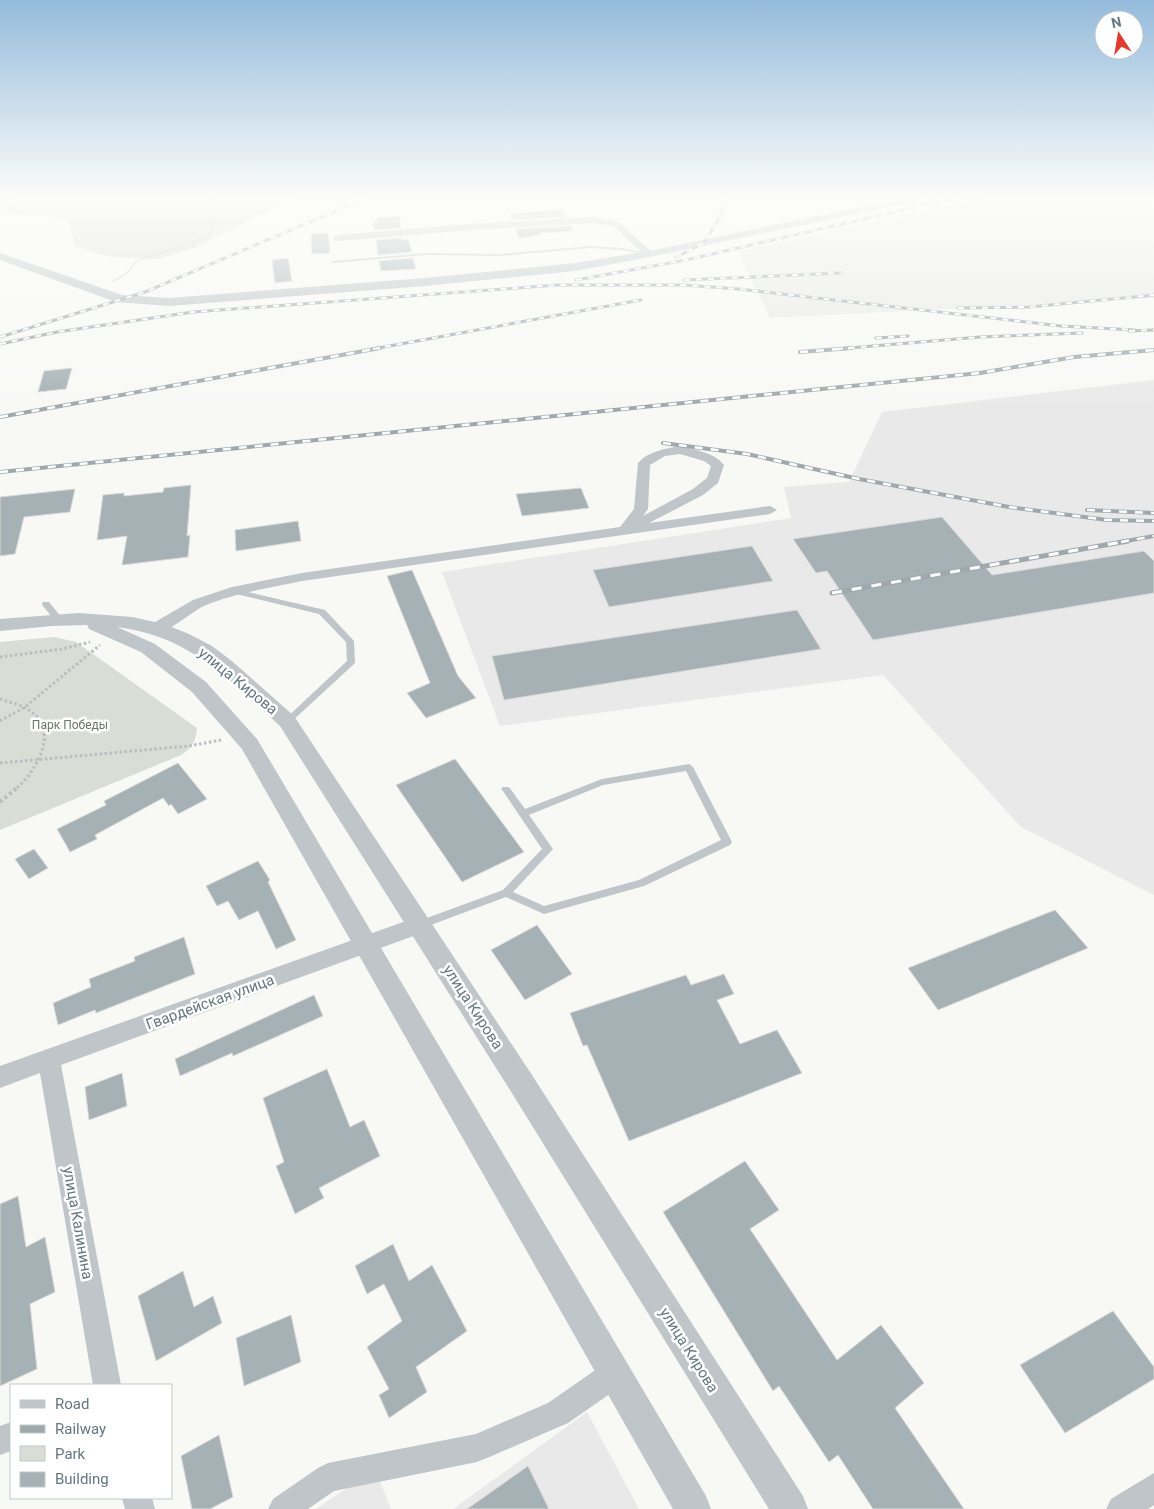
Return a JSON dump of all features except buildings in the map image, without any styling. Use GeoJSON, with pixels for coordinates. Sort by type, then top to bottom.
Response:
{"type":"FeatureCollection","features":[{"type":"Feature","properties":{"kind":"street"},"geometry":{"type":"LineString","coordinates":[[35,268],[120,299],[169,302],[435,281],[562,268]]}},
{"type":"Feature","properties":{"kind":"street"},"geometry":{"type":"LineString","coordinates":[[680,450],[709,458],[718,465],[713,480],[698,492],[624,531],[641,509],[644,464],[660,453],[680,450]]}},
{"type":"Feature","properties":{"kind":"street"},"geometry":{"type":"LineString","coordinates":[[155,629],[198,603],[235,591],[302,577],[770,510]]}},
{"type":"Feature","properties":{"kind":"street"},"geometry":{"type":"LineString","coordinates":[[71,620],[114,633],[148,648],[199,687],[250,744],[693,1509]]}},
{"type":"Feature","properties":{"kind":"street","name":"улица Кирова"},"geometry":{"type":"LineString","coordinates":[[0,625],[71,620],[133,623],[165,632],[204,651],[287,721],[520,1081],[790,1509]]}},
{"type":"Feature","properties":{"kind":"street","name":"Гвардейская улица"},"geometry":{"type":"LineString","coordinates":[[0,1077],[367,946],[420,925]]}},
{"type":"Feature","properties":{"kind":"street","name":"улица Калинина"},"geometry":{"type":"LineString","coordinates":[[49,1061],[108,1384]]}},
{"type":"Feature","properties":{"kind":"street"},"geometry":{"type":"LineString","coordinates":[[283,1509],[328,1478],[477,1448],[558,1413],[614,1374]]}},
{"type":"Feature","properties":{"kind":"street"},"geometry":{"type":"LineString","coordinates":[[1121,1509],[1154,1488]]}},
{"type":"Feature","properties":{"kind":"lane"},"geometry":{"type":"LineString","coordinates":[[235,591],[322,612],[350,641],[351,662],[287,721]]}},
{"type":"Feature","properties":{"kind":"lane"},"geometry":{"type":"LineString","coordinates":[[46,604],[71,620]]}},
{"type":"Feature","properties":{"kind":"lane"},"geometry":{"type":"LineString","coordinates":[[506,893],[544,910],[641,883],[728,842],[689,767],[602,782],[523,814]]}},
{"type":"Feature","properties":{"kind":"lane"},"geometry":{"type":"LineString","coordinates":[[420,925],[506,893],[548,849],[506,789]]}},
{"type":"Feature","properties":{"kind":"path"},"geometry":{"type":"LineString","coordinates":[[97,290],[126,274],[131,268]]}},
{"type":"Feature","properties":{"kind":"path"},"geometry":{"type":"LineString","coordinates":[[0,657],[76,647],[114,633]]}},
{"type":"Feature","properties":{"kind":"path"},"geometry":{"type":"LineString","coordinates":[[0,720],[24,707],[114,633]]}},
{"type":"Feature","properties":{"kind":"path"},"geometry":{"type":"LineString","coordinates":[[0,699],[24,707],[37,718],[44,736],[40,758],[26,781],[0,802]]}},
{"type":"Feature","properties":{"kind":"path"},"geometry":{"type":"LineString","coordinates":[[0,763],[189,746],[242,736]]}},
{"type":"Feature","properties":{"kind":"shaded area"},"geometry":{"type":"Polygon","coordinates":[[[746,268],[1154,268],[1154,298],[770,318],[746,268]]]}},
{"type":"Feature","properties":{"kind":"shaded area"},"geometry":{"type":"Polygon","coordinates":[[[1154,380],[1154,895],[1021,827],[883,675],[500,726],[442,572],[791,518],[784,487],[849,482],[882,412],[1154,380]]]}},
{"type":"Feature","properties":{"kind":"shaded area"},"geometry":{"type":"Polygon","coordinates":[[[587,1412],[639,1509],[453,1509],[587,1412]]]}},
{"type":"Feature","properties":{"kind":"shaded area"},"geometry":{"type":"Polygon","coordinates":[[[375,1469],[391,1509],[316,1509],[375,1469]]]}},
{"type":"Feature","properties":{"kind":"green space","name":"Парк Победы"},"geometry":{"type":"Polygon","coordinates":[[[54,637],[76,642],[197,728],[196,737],[191,747],[181,755],[0,830],[0,642],[54,637]]]}},
{"type":"Feature","properties":{"kind":"railway"},"geometry":{"type":"LineString","coordinates":[[0,337],[145,292],[200,268]]}},
{"type":"Feature","properties":{"kind":"railway"},"geometry":{"type":"LineString","coordinates":[[576,280],[640,268]]}},
{"type":"Feature","properties":{"kind":"railway"},"geometry":{"type":"LineString","coordinates":[[684,280],[841,273]]}},
{"type":"Feature","properties":{"kind":"railway"},"geometry":{"type":"LineString","coordinates":[[0,344],[57,332],[193,312],[557,285],[683,285],[739,289],[1061,326],[1135,330]]}},
{"type":"Feature","properties":{"kind":"railway"},"geometry":{"type":"LineString","coordinates":[[958,308],[1029,307],[1154,295]]}},
{"type":"Feature","properties":{"kind":"railway"},"geometry":{"type":"LineString","coordinates":[[373,349],[641,300]]}},
{"type":"Feature","properties":{"kind":"railway"},"geometry":{"type":"LineString","coordinates":[[1129,331],[1154,330]]}},
{"type":"Feature","properties":{"kind":"railway"},"geometry":{"type":"LineString","coordinates":[[837,349],[980,337],[1082,333]]}},
{"type":"Feature","properties":{"kind":"railway"},"geometry":{"type":"LineString","coordinates":[[876,338],[908,336]]}},
{"type":"Feature","properties":{"kind":"railway"},"geometry":{"type":"LineString","coordinates":[[0,417],[380,348]]}},
{"type":"Feature","properties":{"kind":"railway"},"geometry":{"type":"LineString","coordinates":[[800,352],[852,348]]}},
{"type":"Feature","properties":{"kind":"railway"},"geometry":{"type":"LineString","coordinates":[[0,472],[980,373],[1074,357],[1154,350]]}},
{"type":"Feature","properties":{"kind":"railway"},"geometry":{"type":"LineString","coordinates":[[663,443],[747,454],[859,479],[1009,507],[1107,520],[1154,521]]}},
{"type":"Feature","properties":{"kind":"railway"},"geometry":{"type":"LineString","coordinates":[[1087,510],[1154,513]]}},
{"type":"Feature","properties":{"kind":"railway"},"geometry":{"type":"LineString","coordinates":[[1121,542],[1154,536]]}},
{"type":"Feature","properties":{"kind":"railway"},"geometry":{"type":"LineString","coordinates":[[832,593],[1128,541]]}}]}
